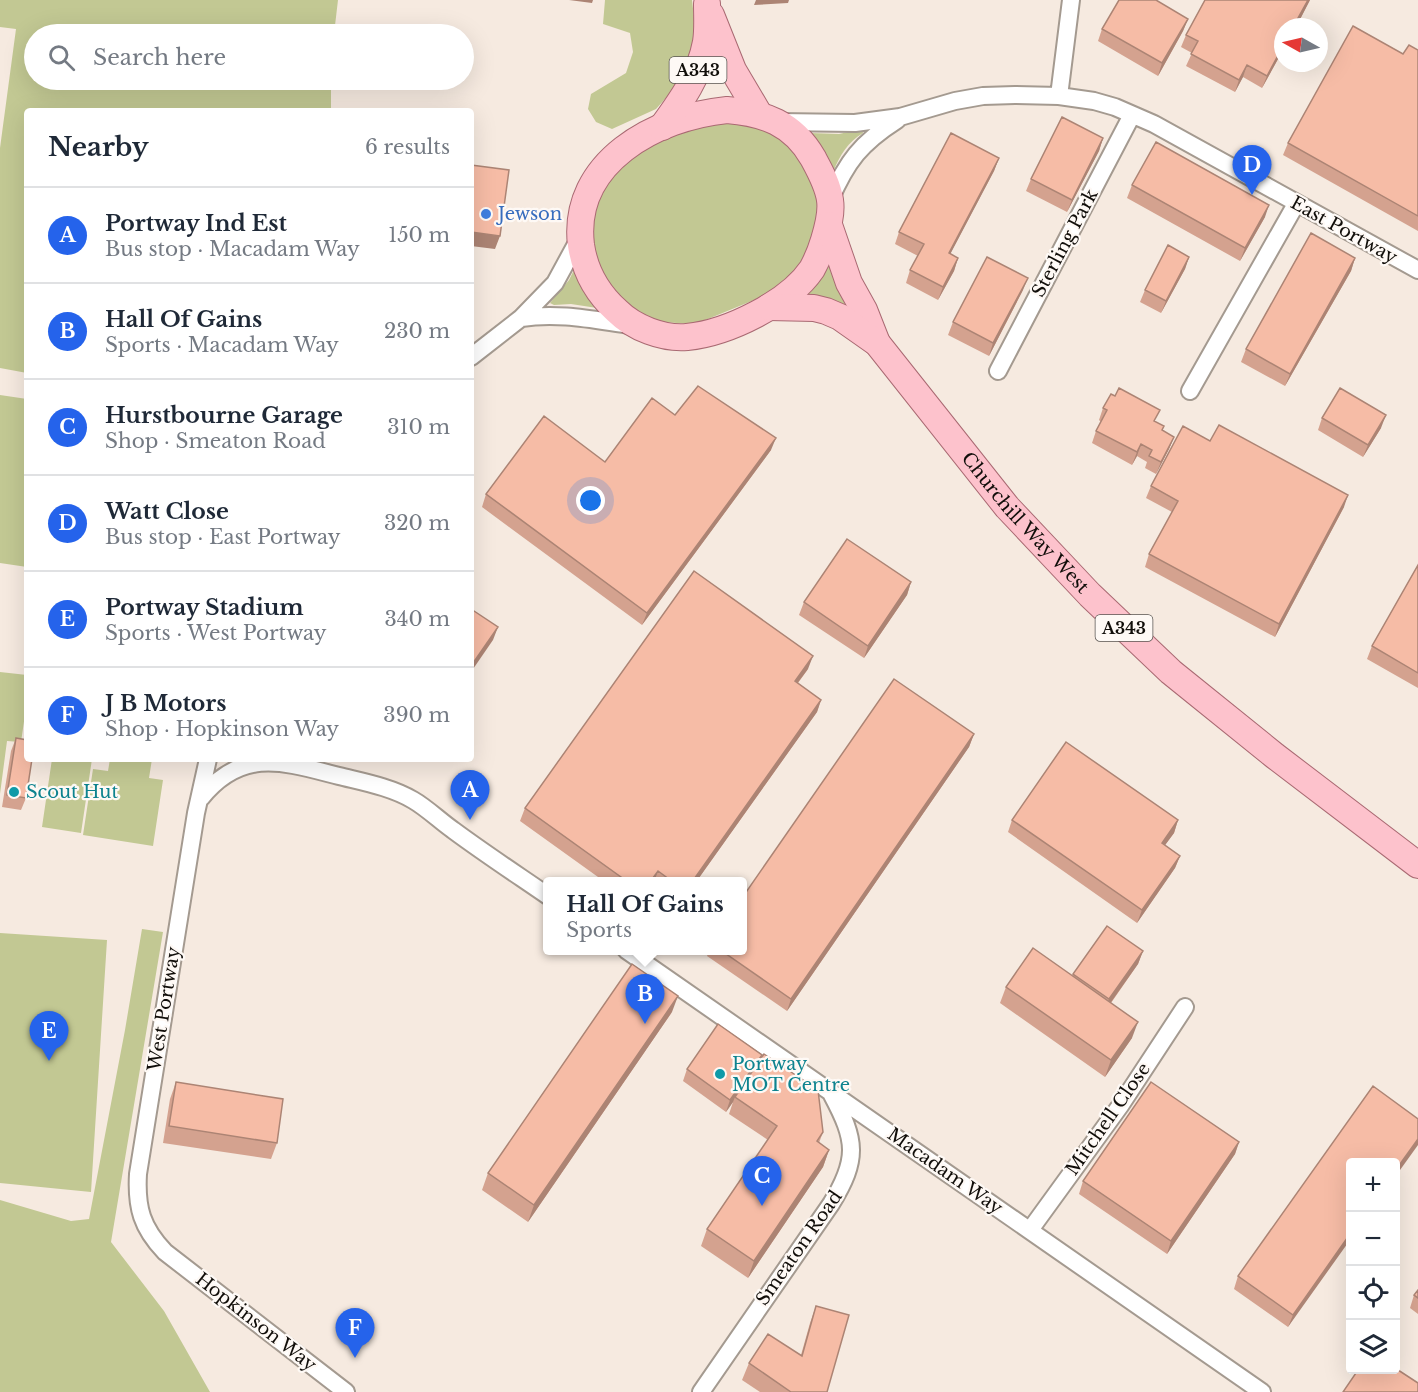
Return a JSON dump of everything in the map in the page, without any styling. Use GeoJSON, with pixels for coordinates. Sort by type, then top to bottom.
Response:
{"type":"FeatureCollection","features":[{"type":"Feature","properties":{"kind":"main road","name":"Churchill Way West"},"geometry":{"type":"LineString","coordinates":[[707,2],[733,70],[769,118],[800,140],[809,152],[827,187],[830,213],[849,283],[864,310],[877,343]]}},
{"type":"Feature","properties":{"kind":"main road","name":"Churchill Way West"},"geometry":{"type":"LineString","coordinates":[[662,126],[685,95],[701,62],[706,41],[707,2]]}},
{"type":"Feature","properties":{"kind":"main road","name":"Churchill Way West"},"geometry":{"type":"LineString","coordinates":[[769,118],[726,110],[687,117],[662,126],[613,157],[594,180],[584,204],[580,236],[585,264],[598,291],[611,306],[635,325],[660,334],[686,337],[720,328],[769,307],[790,292],[812,269],[819,255],[830,213]]}},
{"type":"Feature","properties":{"kind":"main road","name":"Churchill Way West"},"geometry":{"type":"LineString","coordinates":[[769,307],[814,308],[826,311],[840,317],[877,343],[1007,507],[1053,558],[1112,617],[1215,709],[1418,865]]}},
{"type":"Feature","properties":{"kind":"street"},"geometry":{"type":"LineString","coordinates":[[1059,96],[1071,0]]}},
{"type":"Feature","properties":{"kind":"street","name":"East Portway"},"geometry":{"type":"LineString","coordinates":[[900,117],[955,101],[983,96],[1059,96],[1094,101],[1115,107],[1154,124],[1418,270]]}},
{"type":"Feature","properties":{"kind":"street","name":"Sterling Park"},"geometry":{"type":"LineString","coordinates":[[998,371],[1132,115]]}},
{"type":"Feature","properties":{"kind":"street"},"geometry":{"type":"LineString","coordinates":[[769,118],[839,124],[900,117]]}},
{"type":"Feature","properties":{"kind":"street"},"geometry":{"type":"LineString","coordinates":[[830,213],[843,173],[859,150],[900,117]]}},
{"type":"Feature","properties":{"kind":"street"},"geometry":{"type":"LineString","coordinates":[[1190,391],[1296,204]]}},
{"type":"Feature","properties":{"kind":"street"},"geometry":{"type":"LineString","coordinates":[[474,355],[521,318],[555,284],[580,236]]}},
{"type":"Feature","properties":{"kind":"street"},"geometry":{"type":"LineString","coordinates":[[521,318],[538,315],[572,316],[635,325]]}},
{"type":"Feature","properties":{"kind":"street","name":"West Portway"},"geometry":{"type":"LineString","coordinates":[[165,1252],[150,1233],[140,1212],[137,1197],[138,1174],[172,955],[207,762]]}},
{"type":"Feature","properties":{"kind":"street"},"geometry":{"type":"LineString","coordinates":[[199,801],[218,780],[237,768],[268,762]]}},
{"type":"Feature","properties":{"kind":"street"},"geometry":{"type":"LineString","coordinates":[[293,762],[367,783],[414,801],[543,893]]}},
{"type":"Feature","properties":{"kind":"street","name":"Macadam Way"},"geometry":{"type":"LineString","coordinates":[[632,955],[1262,1392]]}},
{"type":"Feature","properties":{"kind":"street","name":"Mitchell Close"},"geometry":{"type":"LineString","coordinates":[[1030,1230],[1115,1113],[1185,1007]]}},
{"type":"Feature","properties":{"kind":"street","name":"Smeaton Road"},"geometry":{"type":"LineString","coordinates":[[701,1392],[831,1204],[847,1176],[852,1155],[850,1135],[843,1114],[832,1094]]}},
{"type":"Feature","properties":{"kind":"street","name":"Hopkinson Way"},"geometry":{"type":"LineString","coordinates":[[165,1252],[346,1392]]}},
{"type":"Feature","properties":{"kind":"green space"},"geometry":{"type":"Polygon","coordinates":[[[0,0],[338,0],[335,24],[24,24],[24,90],[331,90],[331,108],[24,108],[24,372],[0,368],[0,148],[16,29],[0,27],[0,0]]]}},
{"type":"Feature","properties":{"kind":"green space"},"geometry":{"type":"Polygon","coordinates":[[[605,0],[692,0],[696,35],[692,60],[681,81],[656,109],[612,129],[596,122],[588,109],[591,94],[626,73],[633,52],[630,33],[603,24],[605,0]]]}},
{"type":"Feature","properties":{"kind":"green space"},"geometry":{"type":"Polygon","coordinates":[[[703,121],[753,122],[793,146],[817,189],[820,219],[808,255],[789,279],[759,298],[703,321],[691,324],[663,322],[648,317],[625,304],[596,266],[590,224],[607,178],[634,154],[703,121]]]}},
{"type":"Feature","properties":{"kind":"green space"},"geometry":{"type":"Polygon","coordinates":[[[862,129],[863,133],[845,150],[833,172],[809,133],[839,134],[862,129]]]}},
{"type":"Feature","properties":{"kind":"green space"},"geometry":{"type":"Polygon","coordinates":[[[828,257],[859,314],[800,294],[828,257]]]}},
{"type":"Feature","properties":{"kind":"green space"},"geometry":{"type":"Polygon","coordinates":[[[576,266],[597,308],[550,303],[569,280],[576,266]]]}},
{"type":"Feature","properties":{"kind":"green space"},"geometry":{"type":"Polygon","coordinates":[[[0,395],[24,399],[24,567],[0,563],[0,395]]]}},
{"type":"Feature","properties":{"kind":"green space"},"geometry":{"type":"Polygon","coordinates":[[[0,672],[24,675],[24,722],[21,742],[7,741],[0,794],[0,672]]]}},
{"type":"Feature","properties":{"kind":"green space"},"geometry":{"type":"Polygon","coordinates":[[[52,762],[92,762],[81,833],[42,827],[52,762]]]}},
{"type":"Feature","properties":{"kind":"green space"},"geometry":{"type":"Polygon","coordinates":[[[110,762],[152,762],[149,778],[163,780],[153,846],[83,835],[93,769],[108,771],[110,762]]]}},
{"type":"Feature","properties":{"kind":"green space"},"geometry":{"type":"Polygon","coordinates":[[[142,929],[163,932],[111,1242],[164,1311],[210,1392],[0,1392],[0,1200],[71,1221],[89,1219],[142,929]]]}},
{"type":"Feature","properties":{"kind":"green space"},"geometry":{"type":"Polygon","coordinates":[[[0,933],[107,940],[91,1192],[0,1183],[0,933]]]}},
{"type":"Feature","properties":{"kind":"building"},"geometry":{"type":"Polygon","coordinates":[[[1119,0],[1156,0],[1188,19],[1162,63],[1102,29],[1119,0]]]}},
{"type":"Feature","properties":{"kind":"building"},"geometry":{"type":"Polygon","coordinates":[[[1205,0],[1308,0],[1298,18],[1274,18],[1274,63],[1267,76],[1247,65],[1239,80],[1191,54],[1198,41],[1186,35],[1205,0]]]}},
{"type":"Feature","properties":{"kind":"building"},"geometry":{"type":"Polygon","coordinates":[[[1353,26],[1403,54],[1409,45],[1418,50],[1418,216],[1288,143],[1353,26]]]}},
{"type":"Feature","properties":{"kind":"building"},"geometry":{"type":"Polygon","coordinates":[[[1062,117],[1103,138],[1072,200],[1031,179],[1062,117]]]}},
{"type":"Feature","properties":{"kind":"building"},"geometry":{"type":"Polygon","coordinates":[[[951,133],[999,158],[949,253],[958,258],[943,287],[910,270],[924,244],[899,232],[951,133]]]}},
{"type":"Feature","properties":{"kind":"building"},"geometry":{"type":"Polygon","coordinates":[[[1156,142],[1269,205],[1245,248],[1132,185],[1156,142]]]}},
{"type":"Feature","properties":{"kind":"building","name":"Jewson"},"geometry":{"type":"Polygon","coordinates":[[[474,165],[509,170],[500,236],[474,232],[474,165]]]}},
{"type":"Feature","properties":{"kind":"building"},"geometry":{"type":"Polygon","coordinates":[[[1311,233],[1355,258],[1290,374],[1246,349],[1311,233]]]}},
{"type":"Feature","properties":{"kind":"building"},"geometry":{"type":"Polygon","coordinates":[[[1168,245],[1189,257],[1166,301],[1145,290],[1168,245]]]}},
{"type":"Feature","properties":{"kind":"building"},"geometry":{"type":"Polygon","coordinates":[[[987,257],[1028,278],[993,343],[953,322],[987,257]]]}},
{"type":"Feature","properties":{"kind":"building"},"geometry":{"type":"Polygon","coordinates":[[[698,386],[776,438],[647,613],[486,494],[544,416],[605,462],[652,398],[675,415],[698,386]]]}},
{"type":"Feature","properties":{"kind":"building"},"geometry":{"type":"Polygon","coordinates":[[[1119,388],[1160,410],[1154,421],[1164,426],[1162,430],[1174,437],[1161,462],[1149,456],[1152,450],[1141,444],[1137,452],[1096,431],[1107,410],[1103,408],[1111,394],[1115,396],[1119,388]]]}},
{"type":"Feature","properties":{"kind":"building"},"geometry":{"type":"Polygon","coordinates":[[[1340,388],[1386,415],[1368,445],[1322,418],[1340,388]]]}},
{"type":"Feature","properties":{"kind":"building"},"geometry":{"type":"Polygon","coordinates":[[[1219,425],[1348,495],[1279,624],[1149,554],[1178,501],[1151,486],[1183,426],[1210,441],[1219,425]]]}},
{"type":"Feature","properties":{"kind":"building"},"geometry":{"type":"Polygon","coordinates":[[[847,539],[911,582],[868,646],[804,602],[847,539]]]}},
{"type":"Feature","properties":{"kind":"building"},"geometry":{"type":"Polygon","coordinates":[[[1418,565],[1418,673],[1372,646],[1418,565]]]}},
{"type":"Feature","properties":{"kind":"building"},"geometry":{"type":"Polygon","coordinates":[[[694,571],[813,656],[795,681],[821,700],[696,877],[666,877],[658,871],[654,877],[621,877],[525,808],[694,571]]]}},
{"type":"Feature","properties":{"kind":"building"},"geometry":{"type":"Polygon","coordinates":[[[474,611],[498,627],[474,662],[474,611]]]}},
{"type":"Feature","properties":{"kind":"building"},"geometry":{"type":"Polygon","coordinates":[[[894,679],[974,734],[791,999],[728,955],[747,955],[747,891],[894,679]]]}},
{"type":"Feature","properties":{"kind":"building","name":"Scout Hut"},"geometry":{"type":"Polygon","coordinates":[[[16,738],[24,739],[24,762],[32,762],[26,798],[7,795],[16,738]]]}},
{"type":"Feature","properties":{"kind":"building"},"geometry":{"type":"Polygon","coordinates":[[[1066,742],[1178,820],[1162,843],[1180,856],[1142,910],[1012,820],[1066,742]]]}},
{"type":"Feature","properties":{"kind":"building"},"geometry":{"type":"Polygon","coordinates":[[[1107,926],[1143,951],[1109,999],[1073,974],[1107,926]]]}},
{"type":"Feature","properties":{"kind":"building"},"geometry":{"type":"Polygon","coordinates":[[[1033,948],[1138,1022],[1111,1060],[1006,987],[1033,948]]]}},
{"type":"Feature","properties":{"kind":"building"},"geometry":{"type":"Polygon","coordinates":[[[632,964],[678,996],[534,1205],[488,1173],[632,964]]]}},
{"type":"Feature","properties":{"kind":"building","name":"Portway MOT Centre"},"geometry":{"type":"Polygon","coordinates":[[[718,1024],[762,1055],[730,1100],[687,1069],[718,1024]]]}},
{"type":"Feature","properties":{"kind":"building"},"geometry":{"type":"Polygon","coordinates":[[[764,1054],[818,1090],[823,1132],[817,1141],[829,1150],[754,1261],[707,1229],[777,1126],[735,1097],[764,1054]]]}},
{"type":"Feature","properties":{"kind":"building"},"geometry":{"type":"Polygon","coordinates":[[[176,1082],[283,1099],[277,1143],[169,1126],[176,1082]]]}},
{"type":"Feature","properties":{"kind":"building"},"geometry":{"type":"Polygon","coordinates":[[[1151,1082],[1239,1142],[1171,1241],[1083,1181],[1151,1082]]]}},
{"type":"Feature","properties":{"kind":"building"},"geometry":{"type":"Polygon","coordinates":[[[1373,1086],[1418,1119],[1418,1139],[1400,1164],[1400,1158],[1346,1158],[1346,1240],[1293,1315],[1238,1276],[1373,1086]]]}},
{"type":"Feature","properties":{"kind":"building"},"geometry":{"type":"Polygon","coordinates":[[[816,1306],[849,1315],[827,1392],[791,1392],[749,1363],[768,1334],[802,1356],[816,1306]]]}},
{"type":"Feature","properties":{"kind":"building"},"geometry":{"type":"Polygon","coordinates":[[[1400,1371],[1418,1383],[1418,1392],[1343,1392],[1355,1374],[1400,1374],[1400,1371]]]}},
{"type":"Feature","properties":{"kind":"place","name":"Watt Close"},"geometry":{"type":"Point","coordinates":[1252,195]}},
{"type":"Feature","properties":{"kind":"place","name":"Jewson"},"geometry":{"type":"Point","coordinates":[486,214]}},
{"type":"Feature","properties":{"kind":"place","name":"Scout Hut"},"geometry":{"type":"Point","coordinates":[14,792]}},
{"type":"Feature","properties":{"kind":"place","name":"Portway Ind Est"},"geometry":{"type":"Point","coordinates":[470,820]}},
{"type":"Feature","properties":{"kind":"place","name":"Hall Of Gains"},"geometry":{"type":"Point","coordinates":[645,1024]}},
{"type":"Feature","properties":{"kind":"place","name":"Portway Stadium"},"geometry":{"type":"Point","coordinates":[49,1061]}},
{"type":"Feature","properties":{"kind":"place","name":"Portway MOT Centre"},"geometry":{"type":"Point","coordinates":[720,1074]}},
{"type":"Feature","properties":{"kind":"place","name":"Hurstbourne Garage"},"geometry":{"type":"Point","coordinates":[762,1206]}},
{"type":"Feature","properties":{"kind":"place","name":"J B Motors"},"geometry":{"type":"Point","coordinates":[355,1358]}}]}
